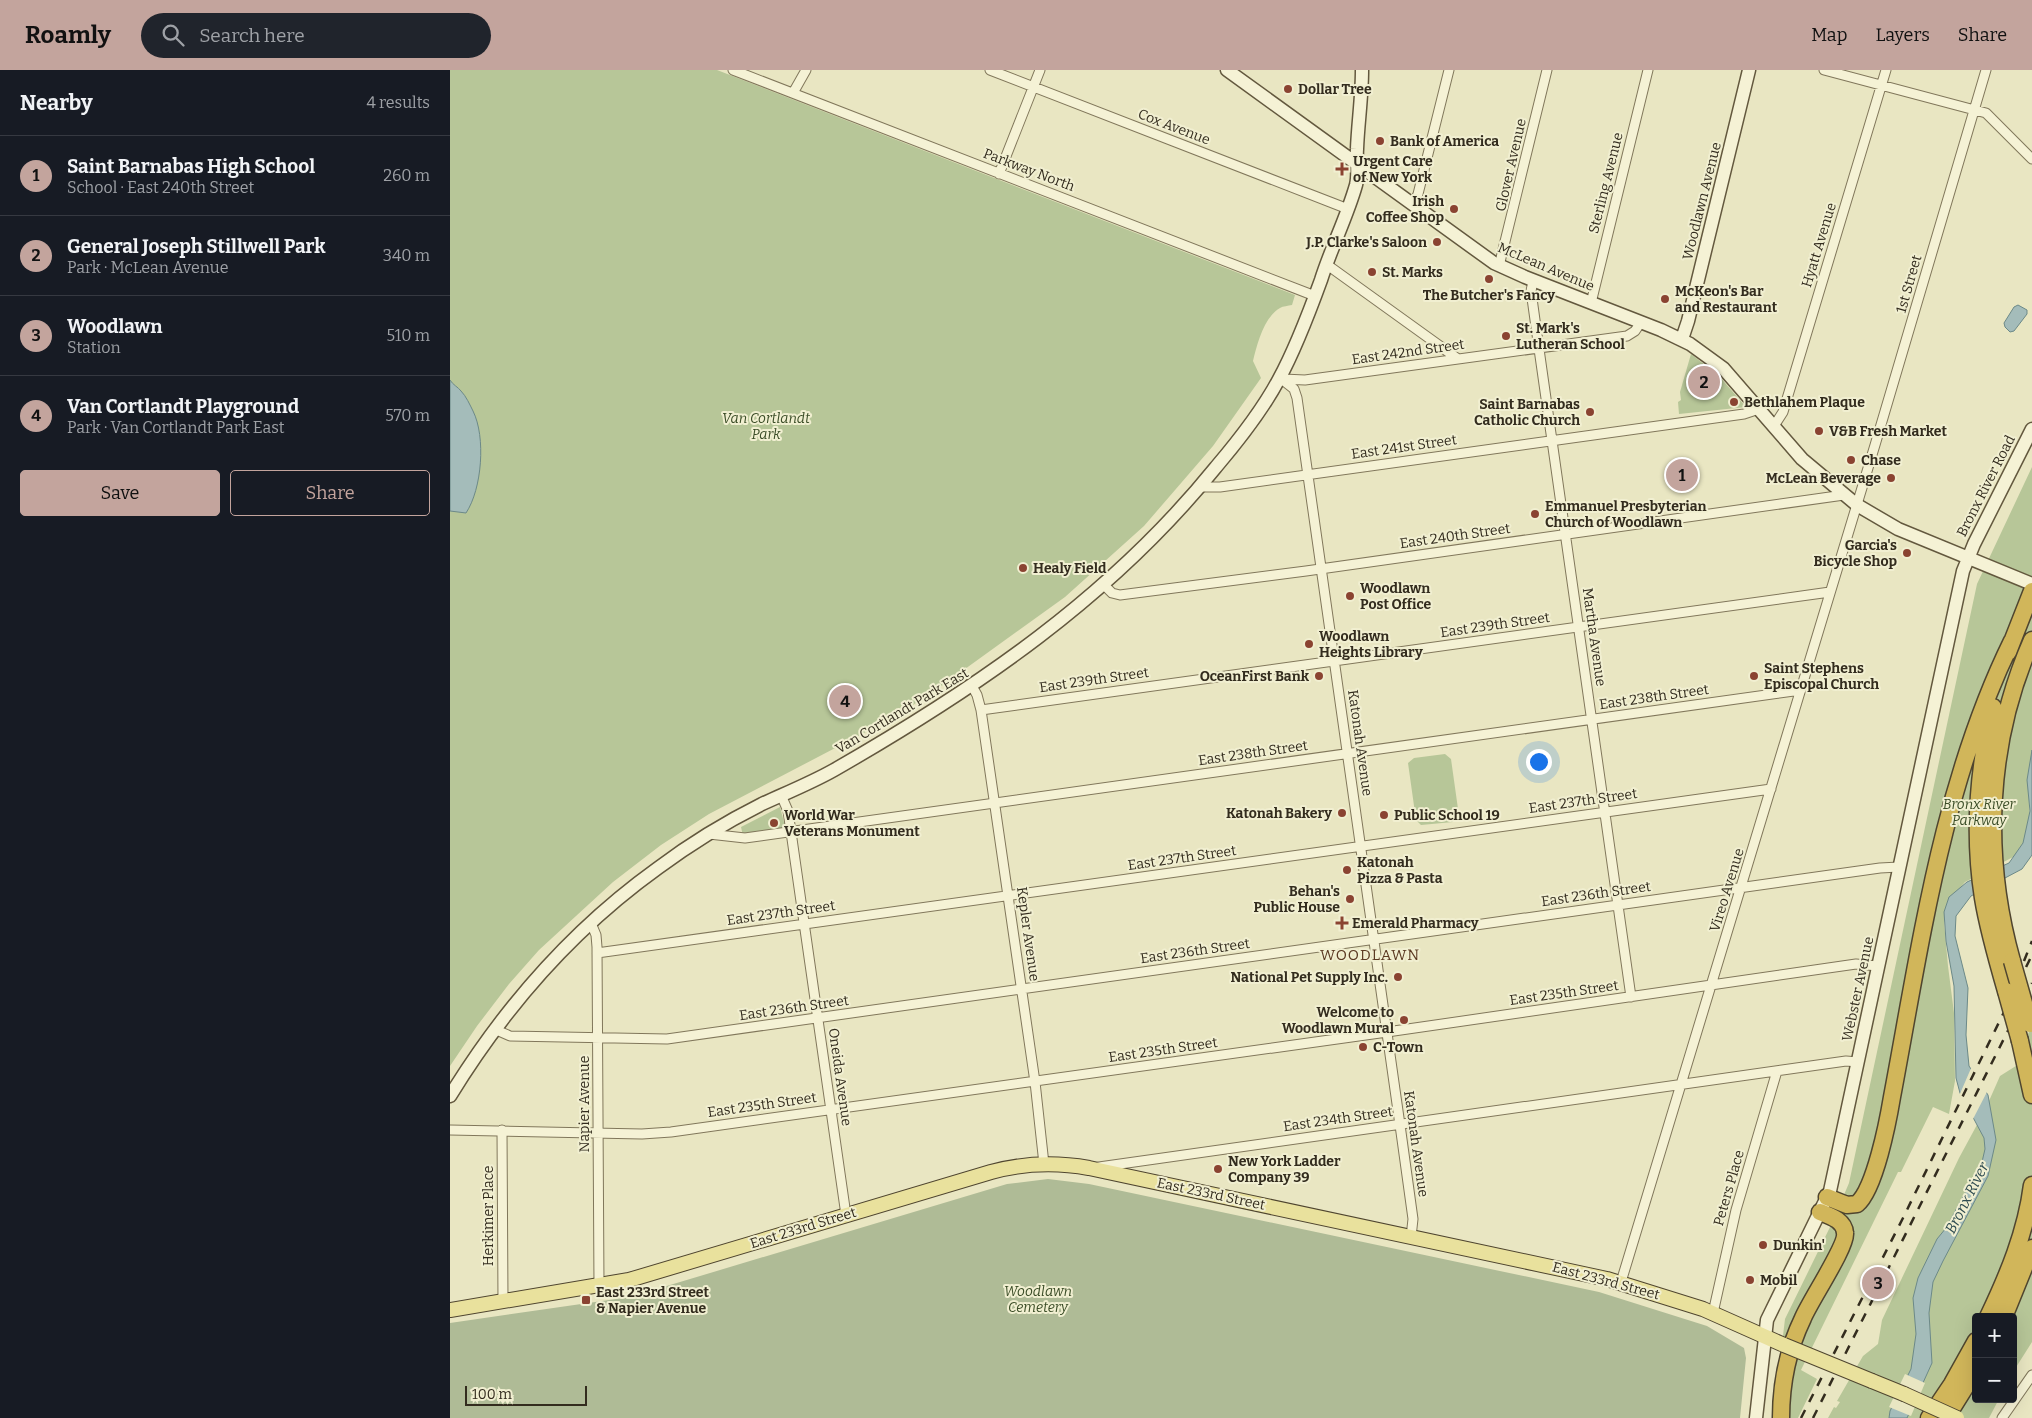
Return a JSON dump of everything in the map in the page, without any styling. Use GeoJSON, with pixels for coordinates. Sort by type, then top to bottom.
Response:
{"type":"FeatureCollection","features":[{"type":"Feature","properties":{"kind":"highway"},"geometry":{"type":"LineString","coordinates":[[1827,1197],[1847,1205],[1857,1204],[1864,1196],[1876,1162],[1890,1111],[1931,894],[1948,818],[1987,696],[2032,591]]}},
{"type":"Feature","properties":{"kind":"highway"},"geometry":{"type":"LineString","coordinates":[[1987,864],[2001,737],[2014,687],[2032,640]]}},
{"type":"Feature","properties":{"kind":"highway"},"geometry":{"type":"LineString","coordinates":[[2012,641],[1996,692],[1983,759],[1978,820],[1987,864],[1990,895],[2006,991],[2027,1032]]}},
{"type":"Feature","properties":{"kind":"highway"},"geometry":{"type":"LineString","coordinates":[[1990,895],[2012,961],[2027,1032],[2032,1095]]}},
{"type":"Feature","properties":{"kind":"highway"},"geometry":{"type":"LineString","coordinates":[[1990,1313],[2017,1248],[2026,1218],[2032,1185]]}},
{"type":"Feature","properties":{"kind":"highway"},"geometry":{"type":"LineString","coordinates":[[1781,1418],[1784,1376],[1793,1342],[1807,1309],[1845,1236],[1841,1223],[1820,1212]]}},
{"type":"Feature","properties":{"kind":"highway"},"geometry":{"type":"LineString","coordinates":[[2006,1313],[2032,1250]]}},
{"type":"Feature","properties":{"kind":"highway"},"geometry":{"type":"LineString","coordinates":[[1929,1418],[1952,1384],[1972,1348]]}},
{"type":"Feature","properties":{"kind":"highway"},"geometry":{"type":"LineString","coordinates":[[1946,1418],[1972,1376]]}},
{"type":"Feature","properties":{"kind":"main road","name":"East 233rd Street"},"geometry":{"type":"LineString","coordinates":[[450,1310],[599,1286],[644,1276],[1005,1168],[1044,1164],[1089,1168],[1621,1282],[1713,1313],[1957,1418]]}},
{"type":"Feature","properties":{"kind":"street","name":"Parkway North"},"geometry":{"type":"LineString","coordinates":[[733,70],[1315,296]]}},
{"type":"Feature","properties":{"kind":"street"},"geometry":{"type":"LineString","coordinates":[[793,93],[806,70]]}},
{"type":"Feature","properties":{"kind":"street","name":"Cox Avenue"},"geometry":{"type":"LineString","coordinates":[[990,70],[1348,209]]}},
{"type":"Feature","properties":{"kind":"street"},"geometry":{"type":"LineString","coordinates":[[999,174],[1040,70]]}},
{"type":"Feature","properties":{"kind":"street","name":"McLean Avenue"},"geometry":{"type":"LineString","coordinates":[[1227,70],[1473,250],[1499,266],[1682,339],[1707,355],[1723,368],[1802,458],[1857,505],[1898,529],[2032,584]]}},
{"type":"Feature","properties":{"kind":"street","name":"Van Cortlandt Park East"},"geometry":{"type":"LineString","coordinates":[[450,1096],[494,1029],[547,966],[592,923],[655,870],[709,834],[781,795],[834,770],[923,718],[972,686],[1028,646],[1103,584],[1152,540],[1201,486],[1241,436],[1280,378],[1315,296],[1358,179],[1357,164],[1362,70]]}},
{"type":"Feature","properties":{"kind":"street"},"geometry":{"type":"LineString","coordinates":[[1412,205],[1418,194],[1449,70]]}},
{"type":"Feature","properties":{"kind":"street","name":"Glover Avenue"},"geometry":{"type":"LineString","coordinates":[[1499,266],[1547,70]]}},
{"type":"Feature","properties":{"kind":"street","name":"Sterling Avenue"},"geometry":{"type":"LineString","coordinates":[[1591,303],[1648,70]]}},
{"type":"Feature","properties":{"kind":"street","name":"Woodlawn Avenue"},"geometry":{"type":"LineString","coordinates":[[1682,339],[1749,70]]}},
{"type":"Feature","properties":{"kind":"street"},"geometry":{"type":"LineString","coordinates":[[1824,70],[1986,113],[2032,159]]}},
{"type":"Feature","properties":{"kind":"street","name":"Hyatt Avenue"},"geometry":{"type":"LineString","coordinates":[[1774,426],[1782,412],[1886,70]]}},
{"type":"Feature","properties":{"kind":"street","name":"1st Street"},"geometry":{"type":"LineString","coordinates":[[1857,505],[1986,70]]}},
{"type":"Feature","properties":{"kind":"street"},"geometry":{"type":"LineString","coordinates":[[1326,264],[1458,360]]}},
{"type":"Feature","properties":{"kind":"street","name":"Martha Avenue"},"geometry":{"type":"LineString","coordinates":[[1533,281],[1532,291],[1539,349],[1631,997]]}},
{"type":"Feature","properties":{"kind":"street","name":"East 242nd Street"},"geometry":{"type":"LineString","coordinates":[[1280,378],[1300,380],[1627,336],[1635,331],[1641,322]]}},
{"type":"Feature","properties":{"kind":"street","name":"Katonah Avenue"},"geometry":{"type":"LineString","coordinates":[[1280,378],[1292,386],[1295,391],[1308,474],[1413,1219],[1411,1237]]}},
{"type":"Feature","properties":{"kind":"street","name":"East 241st Street"},"geometry":{"type":"LineString","coordinates":[[1201,486],[1220,487],[1744,414],[1759,409]]}},
{"type":"Feature","properties":{"kind":"street","name":"Bronx River Road"},"geometry":{"type":"LineString","coordinates":[[1967,558],[2032,429]]}},
{"type":"Feature","properties":{"kind":"street","name":"East 240th Street"},"geometry":{"type":"LineString","coordinates":[[1103,584],[1112,593],[1120,595],[1844,494]]}},
{"type":"Feature","properties":{"kind":"street","name":"Vireo Avenue"},"geometry":{"type":"LineString","coordinates":[[1621,1282],[1857,505]]}},
{"type":"Feature","properties":{"kind":"street","name":"Webster Avenue"},"geometry":{"type":"LineString","coordinates":[[1756,1418],[1767,1320],[1827,1197],[1967,558]]}},
{"type":"Feature","properties":{"kind":"street","name":"East 239th Street"},"geometry":{"type":"LineString","coordinates":[[981,710],[1830,592]]}},
{"type":"Feature","properties":{"kind":"street"},"geometry":{"type":"LineString","coordinates":[[972,686],[977,695],[981,710]]}},
{"type":"Feature","properties":{"kind":"street","name":"East 238th Street"},"geometry":{"type":"LineString","coordinates":[[709,834],[740,838],[1801,690]]}},
{"type":"Feature","properties":{"kind":"street","name":"Kepler Avenue"},"geometry":{"type":"LineString","coordinates":[[981,710],[1035,1082],[1044,1164]]}},
{"type":"Feature","properties":{"kind":"street","name":"East 237th Street"},"geometry":{"type":"LineString","coordinates":[[597,953],[1771,789]]}},
{"type":"Feature","properties":{"kind":"street","name":"Oneida Avenue"},"geometry":{"type":"LineString","coordinates":[[781,795],[788,811],[846,1215]]}},
{"type":"Feature","properties":{"kind":"street","name":"East 236th Street"},"geometry":{"type":"LineString","coordinates":[[494,1029],[510,1036],[597,1036],[667,1039],[1618,904],[1899,867]]}},
{"type":"Feature","properties":{"kind":"street","name":"Napier Avenue"},"geometry":{"type":"LineString","coordinates":[[592,923],[596,935],[597,953],[599,1286]]}},
{"type":"Feature","properties":{"kind":"street","name":"East 235th Street"},"geometry":{"type":"LineString","coordinates":[[450,1130],[598,1133],[670,1132],[1035,1082],[1856,964],[1878,966]]}},
{"type":"Feature","properties":{"kind":"street","name":"East 234th Street"},"geometry":{"type":"LineString","coordinates":[[1089,1168],[1846,1061],[1858,1062]]}},
{"type":"Feature","properties":{"kind":"street","name":"Peters Place"},"geometry":{"type":"LineString","coordinates":[[1713,1313],[1738,1203],[1777,1071]]}},
{"type":"Feature","properties":{"kind":"street","name":"Herkimer Place"},"geometry":{"type":"LineString","coordinates":[[502,1130],[502,1281],[504,1301]]}},
{"type":"Feature","properties":{"kind":"street"},"geometry":{"type":"LineString","coordinates":[[2002,1418],[2032,1375]]}},
{"type":"Feature","properties":{"kind":"green space","name":"Van Cortlandt Park"},"geometry":{"type":"Polygon","coordinates":[[[450,70],[717,70],[1295,295],[1292,305],[1281,307],[1274,312],[1262,331],[1253,361],[1261,378],[1213,446],[1144,526],[1065,597],[929,695],[883,723],[709,814],[661,845],[613,882],[539,950],[509,984],[450,1066],[450,70]]]}},
{"type":"Feature","properties":{"kind":"green space"},"geometry":{"type":"Polygon","coordinates":[[[1691,354],[1719,376],[1746,407],[1679,414],[1678,402],[1681,400],[1680,392],[1691,354]]]}},
{"type":"Feature","properties":{"kind":"green space","name":"Bronx River Parkway"},"geometry":{"type":"Polygon","coordinates":[[[2032,467],[2032,752],[2030,815],[2025,839],[2017,855],[1965,882],[1948,902],[1944,922],[1954,1013],[1955,1081],[1949,1114],[1933,1107],[1901,1172],[1898,1172],[1801,1370],[1817,1379],[1798,1418],[1773,1418],[1785,1319],[1832,1223],[1849,1183],[1977,584],[2032,467]]]}},
{"type":"Feature","properties":{"kind":"green space"},"geometry":{"type":"Polygon","coordinates":[[[1445,754],[1451,759],[1459,816],[1453,822],[1421,825],[1416,820],[1408,763],[1414,758],[1445,754]]]}},
{"type":"Feature","properties":{"kind":"green space"},"geometry":{"type":"Polygon","coordinates":[[[780,807],[786,830],[743,836],[741,827],[780,807]]]}},
{"type":"Feature","properties":{"kind":"green space"},"geometry":{"type":"Polygon","coordinates":[[[2032,1027],[2032,1342],[2017,1366],[2017,1313],[1972,1313],[1972,1403],[1997,1403],[1989,1418],[1828,1418],[1834,1407],[1836,1408],[1840,1402],[1837,1401],[1863,1356],[1878,1344],[1882,1320],[1959,1158],[1985,1110],[2000,1076],[2019,1064],[2017,1053],[2032,1027]]]}},
{"type":"Feature","properties":{"kind":"green space","name":"Woodlawn Cemetery"},"geometry":{"type":"Polygon","coordinates":[[[1048,1179],[1089,1184],[1599,1292],[1707,1326],[1744,1348],[1746,1358],[1740,1418],[450,1418],[450,1323],[630,1297],[1007,1184],[1048,1179]]]}},
{"type":"Feature","properties":{"kind":"water"},"geometry":{"type":"Polygon","coordinates":[[[2018,305],[2027,310],[2027,314],[2014,331],[2010,332],[2004,323],[2014,307],[2018,305]]]}},
{"type":"Feature","properties":{"kind":"water"},"geometry":{"type":"Polygon","coordinates":[[[450,380],[468,401],[480,435],[479,477],[476,491],[466,513],[450,511],[450,380]]]}},
{"type":"Feature","properties":{"kind":"water","name":"Bronx River"},"geometry":{"type":"Polygon","coordinates":[[[2032,750],[2032,855],[2022,869],[1971,896],[1956,916],[1955,936],[1968,988],[1966,1035],[1969,1066],[1988,1095],[1996,1140],[1988,1176],[1933,1282],[1929,1313],[1932,1363],[1907,1418],[1889,1418],[1890,1411],[1911,1369],[1916,1334],[1913,1298],[1918,1278],[1937,1239],[1946,1228],[1982,1162],[1985,1149],[1984,1138],[1960,1093],[1956,1078],[1954,986],[1946,941],[1944,912],[1949,897],[1967,882],[2009,863],[2023,843],[2030,811],[2027,780],[2032,750]]]}},
{"type":"Feature","properties":{"kind":"pier"},"geometry":{"type":"Polygon","coordinates":[[[1972,1066],[1988,1090],[1972,1121],[1959,1096],[1972,1066]]]}},
{"type":"Feature","properties":{"kind":"pier"},"geometry":{"type":"Polygon","coordinates":[[[1905,1374],[1925,1383],[1911,1416],[1889,1407],[1905,1374]]]}},
{"type":"Feature","properties":{"kind":"railway"},"geometry":{"type":"LineString","coordinates":[[2024,961],[2032,941]]}},
{"type":"Feature","properties":{"kind":"railway"},"geometry":{"type":"LineString","coordinates":[[1801,1418],[1903,1218],[2032,955]]}},
{"type":"Feature","properties":{"kind":"railway"},"geometry":{"type":"LineString","coordinates":[[1813,1418],[2032,983]]}},
{"type":"Feature","properties":{"kind":"place","name":"Dollar Tree"},"geometry":{"type":"Point","coordinates":[1288,89]}},
{"type":"Feature","properties":{"kind":"place","name":"Bank of America"},"geometry":{"type":"Point","coordinates":[1380,141]}},
{"type":"Feature","properties":{"kind":"place","name":"Urgent Care of New York"},"geometry":{"type":"Point","coordinates":[1342,169]}},
{"type":"Feature","properties":{"kind":"place","name":"Irish Coffee Shop"},"geometry":{"type":"Point","coordinates":[1454,209]}},
{"type":"Feature","properties":{"kind":"place","name":"J.P. Clarke's Saloon"},"geometry":{"type":"Point","coordinates":[1437,242]}},
{"type":"Feature","properties":{"kind":"place","name":"St. Marks"},"geometry":{"type":"Point","coordinates":[1372,272]}},
{"type":"Feature","properties":{"kind":"place","name":"The Butcher's Fancy"},"geometry":{"type":"Point","coordinates":[1489,279]}},
{"type":"Feature","properties":{"kind":"place","name":"McKeon's Bar and Restaurant"},"geometry":{"type":"Point","coordinates":[1665,299]}},
{"type":"Feature","properties":{"kind":"place","name":"St. Mark's Lutheran School"},"geometry":{"type":"Point","coordinates":[1506,336]}},
{"type":"Feature","properties":{"kind":"place","name":"General Joseph Stillwell Park"},"geometry":{"type":"Point","coordinates":[1704,382]}},
{"type":"Feature","properties":{"kind":"place","name":"Bethlahem Plaque"},"geometry":{"type":"Point","coordinates":[1734,402]}},
{"type":"Feature","properties":{"kind":"place","name":"Saint Barnabas Catholic Church"},"geometry":{"type":"Point","coordinates":[1590,412]}},
{"type":"Feature","properties":{"kind":"place","name":"V&B Fresh Market"},"geometry":{"type":"Point","coordinates":[1819,431]}},
{"type":"Feature","properties":{"kind":"place","name":"Chase"},"geometry":{"type":"Point","coordinates":[1851,460]}},
{"type":"Feature","properties":{"kind":"place","name":"Saint Barnabas High School"},"geometry":{"type":"Point","coordinates":[1682,475]}},
{"type":"Feature","properties":{"kind":"place","name":"McLean Beverage"},"geometry":{"type":"Point","coordinates":[1891,478]}},
{"type":"Feature","properties":{"kind":"place","name":"Emmanuel Presbyterian Church of Woodlawn"},"geometry":{"type":"Point","coordinates":[1535,514]}},
{"type":"Feature","properties":{"kind":"place","name":"Garcia's Bicycle Shop"},"geometry":{"type":"Point","coordinates":[1907,553]}},
{"type":"Feature","properties":{"kind":"place","name":"Healy Field"},"geometry":{"type":"Point","coordinates":[1023,568]}},
{"type":"Feature","properties":{"kind":"place","name":"Woodlawn Post Office"},"geometry":{"type":"Point","coordinates":[1350,596]}},
{"type":"Feature","properties":{"kind":"place","name":"Woodlawn Heights Library"},"geometry":{"type":"Point","coordinates":[1309,644]}},
{"type":"Feature","properties":{"kind":"place","name":"OceanFirst Bank"},"geometry":{"type":"Point","coordinates":[1319,676]}},
{"type":"Feature","properties":{"kind":"place","name":"Saint Stephens Episcopal Church"},"geometry":{"type":"Point","coordinates":[1754,676]}},
{"type":"Feature","properties":{"kind":"place","name":"Van Cortlandt Playground"},"geometry":{"type":"Point","coordinates":[845,701]}},
{"type":"Feature","properties":{"kind":"place","name":"Katonah Bakery"},"geometry":{"type":"Point","coordinates":[1342,813]}},
{"type":"Feature","properties":{"kind":"place","name":"Public School 19"},"geometry":{"type":"Point","coordinates":[1384,815]}},
{"type":"Feature","properties":{"kind":"place","name":"World War Veterans Monument"},"geometry":{"type":"Point","coordinates":[774,823]}},
{"type":"Feature","properties":{"kind":"place","name":"Katonah Pizza & Pasta"},"geometry":{"type":"Point","coordinates":[1347,870]}},
{"type":"Feature","properties":{"kind":"place","name":"Behan's Public House"},"geometry":{"type":"Point","coordinates":[1350,899]}},
{"type":"Feature","properties":{"kind":"place","name":"Emerald Pharmacy"},"geometry":{"type":"Point","coordinates":[1342,923]}},
{"type":"Feature","properties":{"kind":"place","name":"National Pet Supply Inc."},"geometry":{"type":"Point","coordinates":[1398,977]}},
{"type":"Feature","properties":{"kind":"place","name":"Welcome to Woodlawn Mural"},"geometry":{"type":"Point","coordinates":[1404,1020]}},
{"type":"Feature","properties":{"kind":"place","name":"C-Town"},"geometry":{"type":"Point","coordinates":[1363,1047]}},
{"type":"Feature","properties":{"kind":"place","name":"New York Ladder Company 39"},"geometry":{"type":"Point","coordinates":[1218,1169]}},
{"type":"Feature","properties":{"kind":"place","name":"Dunkin'"},"geometry":{"type":"Point","coordinates":[1763,1245]}},
{"type":"Feature","properties":{"kind":"place","name":"Mobil"},"geometry":{"type":"Point","coordinates":[1750,1280]}},
{"type":"Feature","properties":{"kind":"place","name":"Woodlawn"},"geometry":{"type":"Point","coordinates":[1878,1283]}},
{"type":"Feature","properties":{"kind":"place","name":"East 233rd Street & Napier Avenue"},"geometry":{"type":"Point","coordinates":[586,1300]}},
{"type":"Feature","properties":{"kind":"district","name":"WOODLAWN"},"geometry":{"type":"Point","coordinates":[1370,955]}}]}
